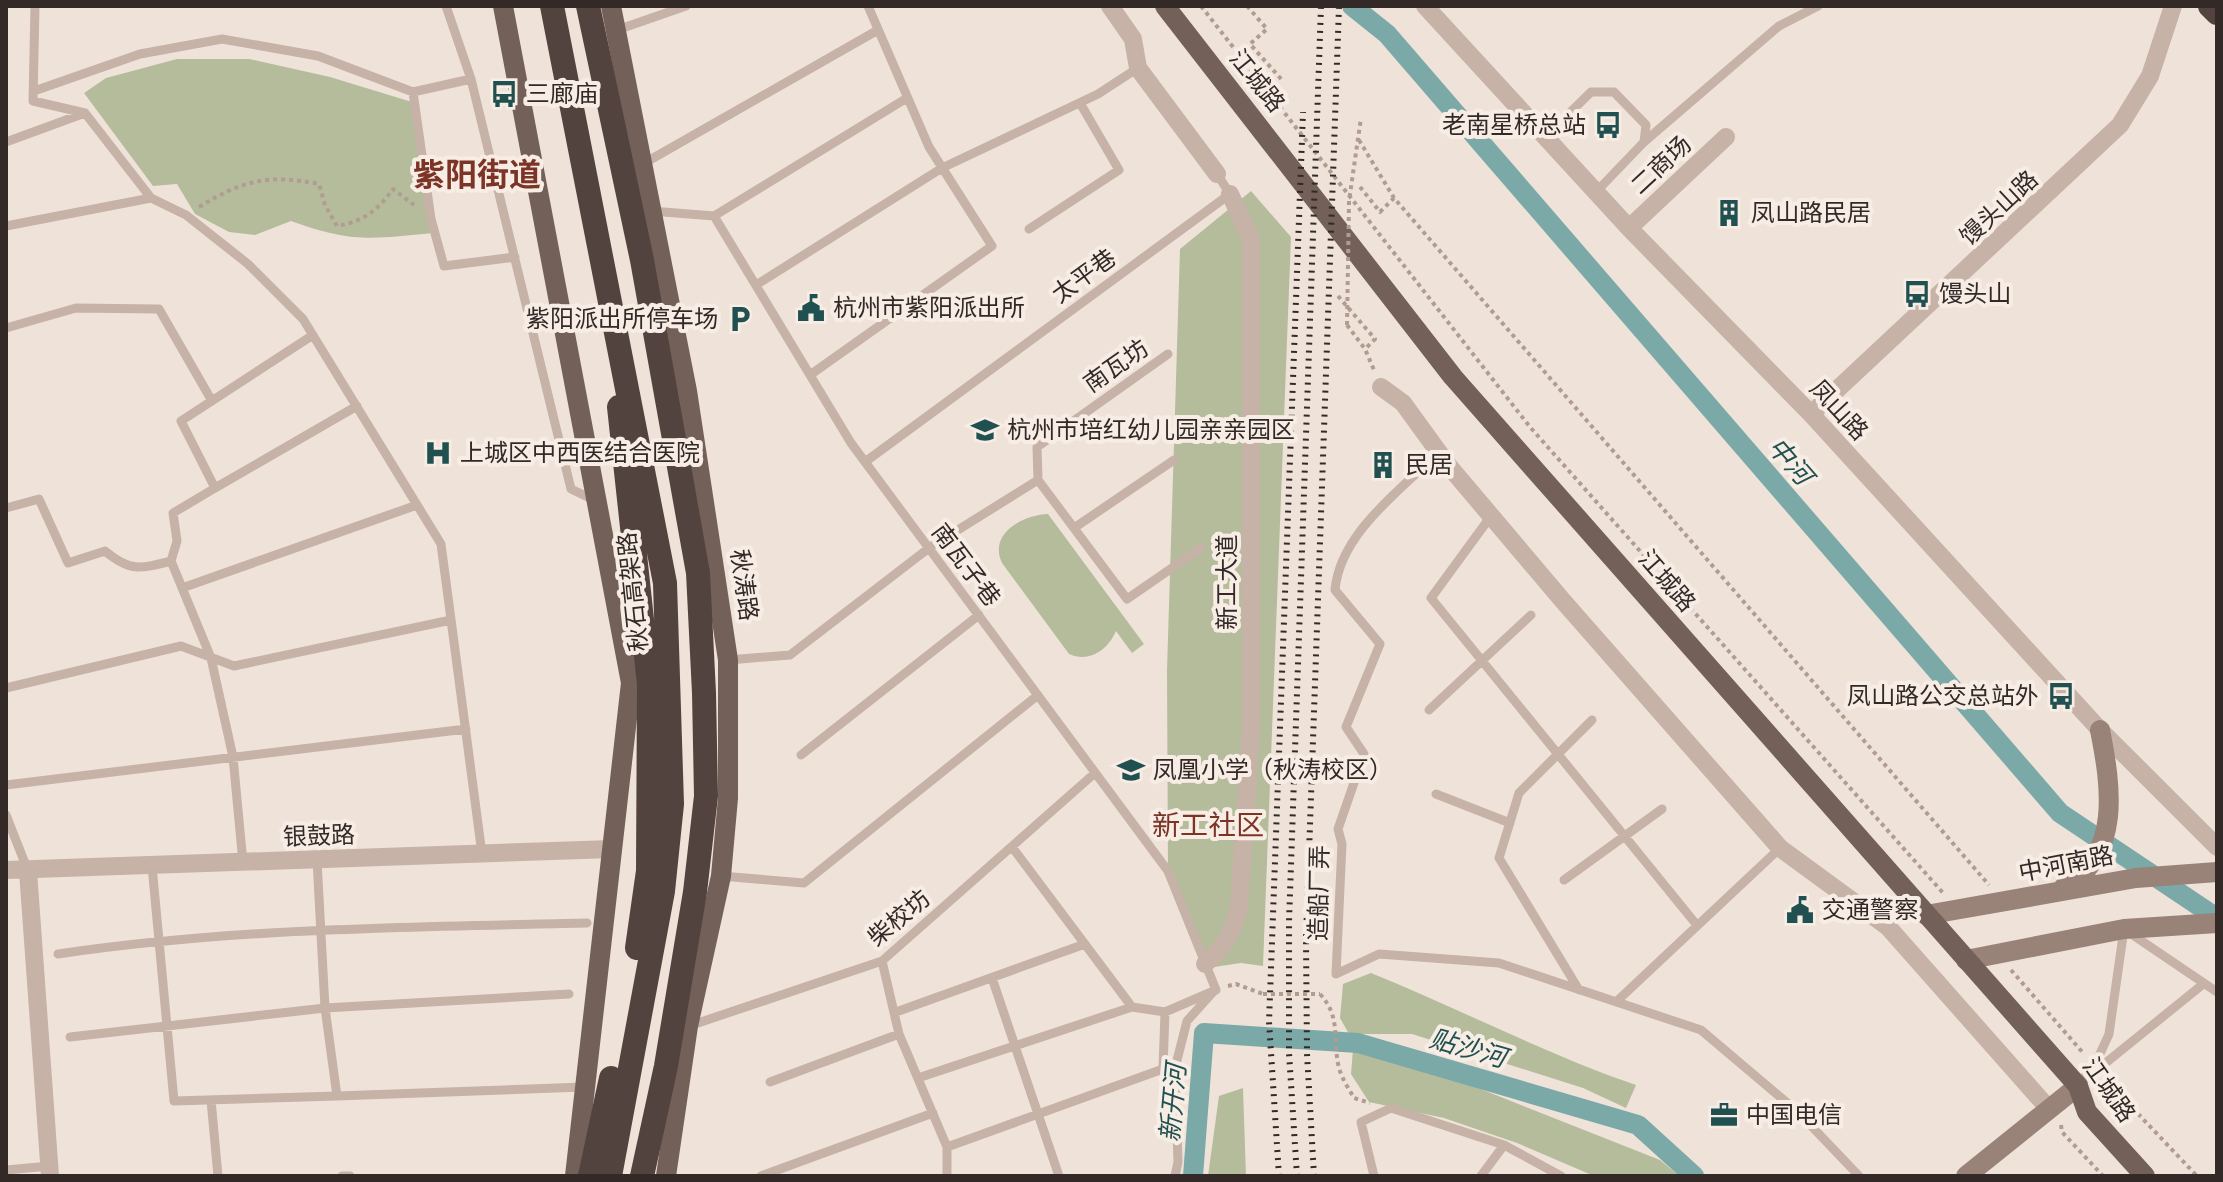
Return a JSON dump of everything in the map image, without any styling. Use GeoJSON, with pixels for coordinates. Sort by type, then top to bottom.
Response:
{"type":"FeatureCollection","features":[{"type":"Feature","properties":{"kind":"highway","name":"秋石高架路"},"geometry":{"type":"LineString","coordinates":[[552,6],[665,583],[672,804],[663,891],[610,1176]]}},
{"type":"Feature","properties":{"kind":"highway"},"geometry":{"type":"LineString","coordinates":[[588,6],[642,260],[698,573],[704,693],[706,796],[695,892],[666,1066],[642,1176]]}},
{"type":"Feature","properties":{"kind":"highway"},"geometry":{"type":"LineString","coordinates":[[2210,6],[2217,13]]}},
{"type":"Feature","properties":{"kind":"highway"},"geometry":{"type":"LineString","coordinates":[[590,1176],[636,956],[648,871],[650,787],[649,684],[606,273]]}},
{"type":"Feature","properties":{"kind":"main road"},"geometry":{"type":"LineString","coordinates":[[503,6],[631,683],[575,1176]]}},
{"type":"Feature","properties":{"kind":"main road","name":"秋涛路"},"geometry":{"type":"LineString","coordinates":[[611,6],[687,391],[728,660],[728,798],[721,876],[688,1026],[666,1176]]}},
{"type":"Feature","properties":{"kind":"main road","name":"江城路"},"geometry":{"type":"LineString","coordinates":[[1165,6],[1453,377],[2078,1086],[2087,1112],[2145,1176]]}},
{"type":"Feature","properties":{"kind":"main road"},"geometry":{"type":"LineString","coordinates":[[2051,894],[2082,877],[2098,857],[2107,822],[2110,780],[2100,730]]}},
{"type":"Feature","properties":{"kind":"main road","name":"中河南路"},"geometry":{"type":"LineString","coordinates":[[1926,915],[2136,878],[2217,872]]}},
{"type":"Feature","properties":{"kind":"main road"},"geometry":{"type":"LineString","coordinates":[[1966,960],[2124,929],[2211,924]]}},
{"type":"Feature","properties":{"kind":"main road"},"geometry":{"type":"LineString","coordinates":[[1966,1176],[2078,1086]]}},
{"type":"Feature","properties":{"kind":"street"},"geometry":{"type":"LineString","coordinates":[[1110,6],[1133,39],[1138,68],[1217,174]]}},
{"type":"Feature","properties":{"kind":"street","name":"凤山路"},"geometry":{"type":"LineString","coordinates":[[1425,6],[1629,228],[1811,414],[2100,730],[2217,847]]}},
{"type":"Feature","properties":{"kind":"street","name":"馒头山路"},"geometry":{"type":"LineString","coordinates":[[1811,414],[2120,125],[2150,76],[2173,6]]}},
{"type":"Feature","properties":{"kind":"street","name":"二商场"},"geometry":{"type":"LineString","coordinates":[[1629,228],[1726,137]]}},
{"type":"Feature","properties":{"kind":"street","name":"新工大道"},"geometry":{"type":"LineString","coordinates":[[1205,964],[1220,951],[1233,930],[1239,907],[1251,728],[1251,239],[1230,194]]}},
{"type":"Feature","properties":{"kind":"street"},"geometry":{"type":"LineString","coordinates":[[1381,387],[1403,403],[1491,516],[1780,848],[1888,927],[2053,1106]]}},
{"type":"Feature","properties":{"kind":"street","name":"银鼓路"},"geometry":{"type":"LineString","coordinates":[[6,870],[612,849]]}},
{"type":"Feature","properties":{"kind":"street"},"geometry":{"type":"LineString","coordinates":[[28,871],[50,1171]]}},
{"type":"Feature","properties":{"kind":"lane"},"geometry":{"type":"LineString","coordinates":[[35,6],[33,101],[85,113],[151,198],[186,215],[248,264],[303,319],[441,544],[482,854]]}},
{"type":"Feature","properties":{"kind":"lane"},"geometry":{"type":"LineString","coordinates":[[446,6],[471,79],[571,489],[596,501]]}},
{"type":"Feature","properties":{"kind":"lane"},"geometry":{"type":"LineString","coordinates":[[615,31],[686,6]]}},
{"type":"Feature","properties":{"kind":"lane"},"geometry":{"type":"LineString","coordinates":[[810,375],[992,246],[942,168],[907,98],[868,6]]}},
{"type":"Feature","properties":{"kind":"lane"},"geometry":{"type":"LineString","coordinates":[[1596,192],[1644,142],[1779,26],[1818,6]]}},
{"type":"Feature","properties":{"kind":"lane"},"geometry":{"type":"LineString","coordinates":[[641,165],[878,30]]}},
{"type":"Feature","properties":{"kind":"lane"},"geometry":{"type":"LineString","coordinates":[[34,91],[140,54],[222,39],[318,56],[413,92],[471,79]]}},
{"type":"Feature","properties":{"kind":"lane"},"geometry":{"type":"LineString","coordinates":[[756,285],[942,168],[1080,103],[1138,68]]}},
{"type":"Feature","properties":{"kind":"lane"},"geometry":{"type":"LineString","coordinates":[[413,92],[431,219],[444,266],[515,257]]}},
{"type":"Feature","properties":{"kind":"lane"},"geometry":{"type":"LineString","coordinates":[[1545,137],[1591,92],[1614,92],[1646,125],[1644,142]]}},
{"type":"Feature","properties":{"kind":"lane"},"geometry":{"type":"LineString","coordinates":[[651,211],[714,216],[907,98]]}},
{"type":"Feature","properties":{"kind":"lane"},"geometry":{"type":"LineString","coordinates":[[1029,229],[1119,170],[1080,103]]}},
{"type":"Feature","properties":{"kind":"lane"},"geometry":{"type":"LineString","coordinates":[[6,142],[85,113]]}},
{"type":"Feature","properties":{"kind":"lane"},"geometry":{"type":"LineString","coordinates":[[1217,174],[1230,194]]}},
{"type":"Feature","properties":{"kind":"lane","name":"太平巷"},"geometry":{"type":"LineString","coordinates":[[865,462],[1230,194]]}},
{"type":"Feature","properties":{"kind":"lane"},"geometry":{"type":"LineString","coordinates":[[6,226],[151,198]]}},
{"type":"Feature","properties":{"kind":"lane","name":"南瓦子巷"},"geometry":{"type":"LineString","coordinates":[[714,216],[865,462],[1168,871],[1216,990]]}},
{"type":"Feature","properties":{"kind":"lane"},"geometry":{"type":"LineString","coordinates":[[6,328],[76,308],[159,309],[212,401]]}},
{"type":"Feature","properties":{"kind":"lane"},"geometry":{"type":"LineString","coordinates":[[215,488],[181,421],[313,335]]}},
{"type":"Feature","properties":{"kind":"lane","name":"南瓦坊"},"geometry":{"type":"LineString","coordinates":[[1038,480],[1037,447],[1168,354]]}},
{"type":"Feature","properties":{"kind":"lane"},"geometry":{"type":"LineString","coordinates":[[243,863],[233,757],[211,658],[171,561],[177,541],[173,513],[357,406]]}},
{"type":"Feature","properties":{"kind":"lane","name":"造船厂弄"},"geometry":{"type":"LineString","coordinates":[[1439,452],[1358,534],[1336,572],[1335,590],[1380,644],[1346,727],[1364,754],[1338,829],[1342,844],[1336,974],[1379,954],[1499,963],[1579,990]]}},
{"type":"Feature","properties":{"kind":"lane"},"geometry":{"type":"LineString","coordinates":[[1074,528],[1174,460]]}},
{"type":"Feature","properties":{"kind":"lane"},"geometry":{"type":"LineString","coordinates":[[728,660],[790,655],[929,548],[1038,480],[1127,599],[1201,548]]}},
{"type":"Feature","properties":{"kind":"lane"},"geometry":{"type":"LineString","coordinates":[[6,508],[39,499],[68,563],[105,551],[124,566],[146,567],[171,561]]}},
{"type":"Feature","properties":{"kind":"lane"},"geometry":{"type":"LineString","coordinates":[[182,588],[417,505]]}},
{"type":"Feature","properties":{"kind":"lane"},"geometry":{"type":"LineString","coordinates":[[1491,516],[1431,598],[1696,924]]}},
{"type":"Feature","properties":{"kind":"lane"},"geometry":{"type":"LineString","coordinates":[[801,755],[979,615]]}},
{"type":"Feature","properties":{"kind":"lane"},"geometry":{"type":"LineString","coordinates":[[1429,710],[1531,615]]}},
{"type":"Feature","properties":{"kind":"lane"},"geometry":{"type":"LineString","coordinates":[[6,688],[181,646],[234,666],[451,620]]}},
{"type":"Feature","properties":{"kind":"lane"},"geometry":{"type":"LineString","coordinates":[[721,876],[804,883],[1038,695]]}},
{"type":"Feature","properties":{"kind":"lane"},"geometry":{"type":"LineString","coordinates":[[1592,720],[1519,793],[1499,858],[1579,990],[1701,1030],[1798,1112],[1859,1176]]}},
{"type":"Feature","properties":{"kind":"lane"},"geometry":{"type":"LineString","coordinates":[[6,785],[466,729]]}},
{"type":"Feature","properties":{"kind":"lane","name":"柴校坊"},"geometry":{"type":"LineString","coordinates":[[688,1026],[882,961],[1095,773]]}},
{"type":"Feature","properties":{"kind":"lane"},"geometry":{"type":"LineString","coordinates":[[1436,794],[1510,823]]}},
{"type":"Feature","properties":{"kind":"lane"},"geometry":{"type":"LineString","coordinates":[[1564,880],[1662,809]]}},
{"type":"Feature","properties":{"kind":"lane"},"geometry":{"type":"LineString","coordinates":[[6,815],[28,871]]}},
{"type":"Feature","properties":{"kind":"lane"},"geometry":{"type":"LineString","coordinates":[[1012,847],[1132,1007]]}},
{"type":"Feature","properties":{"kind":"lane"},"geometry":{"type":"LineString","coordinates":[[1616,1002],[1780,848]]}},
{"type":"Feature","properties":{"kind":"lane"},"geometry":{"type":"LineString","coordinates":[[317,860],[325,1008],[337,1096]]}},
{"type":"Feature","properties":{"kind":"lane"},"geometry":{"type":"LineString","coordinates":[[152,866],[174,1101],[586,1087]]}},
{"type":"Feature","properties":{"kind":"lane"},"geometry":{"type":"LineString","coordinates":[[58,954],[159,939],[321,930],[587,923]]}},
{"type":"Feature","properties":{"kind":"lane"},"geometry":{"type":"LineString","coordinates":[[2095,1068],[2109,1034],[2124,929],[2202,985],[2217,992]]}},
{"type":"Feature","properties":{"kind":"lane"},"geometry":{"type":"LineString","coordinates":[[896,1012],[1085,944]]}},
{"type":"Feature","properties":{"kind":"lane"},"geometry":{"type":"LineString","coordinates":[[882,961],[899,1034],[947,1147],[947,1176]]}},
{"type":"Feature","properties":{"kind":"lane"},"geometry":{"type":"LineString","coordinates":[[992,978],[1059,1176]]}},
{"type":"Feature","properties":{"kind":"lane"},"geometry":{"type":"LineString","coordinates":[[2078,1086],[2095,1068],[2202,985]]}},
{"type":"Feature","properties":{"kind":"lane"},"geometry":{"type":"LineString","coordinates":[[918,1078],[1132,1007],[1165,1012],[1216,990]]}},
{"type":"Feature","properties":{"kind":"lane"},"geometry":{"type":"LineString","coordinates":[[1175,1176],[1178,1162],[1175,1068],[1187,1021],[1216,990]]}},
{"type":"Feature","properties":{"kind":"lane"},"geometry":{"type":"LineString","coordinates":[[70,1037],[325,1008],[569,994]]}},
{"type":"Feature","properties":{"kind":"lane"},"geometry":{"type":"LineString","coordinates":[[947,1147],[1163,1069],[1165,1012]]}},
{"type":"Feature","properties":{"kind":"lane"},"geometry":{"type":"LineString","coordinates":[[770,1082],[899,1034]]}},
{"type":"Feature","properties":{"kind":"lane"},"geometry":{"type":"LineString","coordinates":[[211,1100],[218,1176]]}},
{"type":"Feature","properties":{"kind":"lane"},"geometry":{"type":"LineString","coordinates":[[1374,1176],[1361,1122],[1391,1108],[1504,1145],[1561,1176]]}},
{"type":"Feature","properties":{"kind":"lane"},"geometry":{"type":"LineString","coordinates":[[761,1176],[933,1113]]}},
{"type":"Feature","properties":{"kind":"lane"},"geometry":{"type":"LineString","coordinates":[[1481,1176],[1504,1145]]}},
{"type":"Feature","properties":{"kind":"lane"},"geometry":{"type":"LineString","coordinates":[[6,1170],[50,1171]]}},
{"type":"Feature","properties":{"kind":"lane"},"geometry":{"type":"LineString","coordinates":[[342,1176],[350,1176]]}},
{"type":"Feature","properties":{"kind":"path"},"geometry":{"type":"LineString","coordinates":[[1201,6],[1530,427],[1959,911]]}},
{"type":"Feature","properties":{"kind":"path"},"geometry":{"type":"LineString","coordinates":[[1247,6],[1267,29],[1250,44],[1282,80]]}},
{"type":"Feature","properties":{"kind":"path"},"geometry":{"type":"LineString","coordinates":[[1361,118],[1349,201],[1347,325],[1365,349],[1381,387]]}},
{"type":"Feature","properties":{"kind":"path"},"geometry":{"type":"LineString","coordinates":[[1359,140],[1394,198],[2003,902]]}},
{"type":"Feature","properties":{"kind":"path"},"geometry":{"type":"LineString","coordinates":[[186,215],[230,188],[264,178],[291,178],[319,184],[325,205],[337,226],[356,223],[377,211],[393,189],[431,219]]}},
{"type":"Feature","properties":{"kind":"path"},"geometry":{"type":"LineString","coordinates":[[1360,187],[1380,212],[1394,198]]}},
{"type":"Feature","properties":{"kind":"path"},"geometry":{"type":"LineString","coordinates":[[1338,296],[1375,339],[1365,349]]}},
{"type":"Feature","properties":{"kind":"path"},"geometry":{"type":"LineString","coordinates":[[1997,954],[2095,1068],[2197,1176]]}},
{"type":"Feature","properties":{"kind":"path"},"geometry":{"type":"LineString","coordinates":[[1216,990],[1236,984],[1263,994],[1320,994],[1332,1008],[1337,1025],[1339,1068],[1354,1098],[1391,1108]]}},
{"type":"Feature","properties":{"kind":"path"},"geometry":{"type":"LineString","coordinates":[[2053,1106],[2062,1132],[2103,1176]]}},
{"type":"Feature","properties":{"kind":"green space"},"geometry":{"type":"Polygon","coordinates":[[[177,59],[249,59],[330,77],[412,102],[433,233],[362,238],[330,233],[291,221],[255,235],[229,232],[195,214],[177,184],[153,186],[84,93],[106,78],[177,59]]]}},
{"type":"Feature","properties":{"kind":"green space"},"geometry":{"type":"Polygon","coordinates":[[[1251,191],[1291,237],[1263,966],[1241,963],[1207,968],[1168,871],[1167,670],[1180,249],[1251,191]]]}},
{"type":"Feature","properties":{"kind":"green space"},"geometry":{"type":"Polygon","coordinates":[[[1048,514],[1144,644],[1132,653],[1116,631],[1103,649],[1091,656],[1069,654],[1002,563],[1000,543],[1010,528],[1028,518],[1048,514]]]}},
{"type":"Feature","properties":{"kind":"green space"},"geometry":{"type":"Polygon","coordinates":[[[1371,973],[1636,1085],[1626,1108],[1583,1088],[1412,1034],[1349,1034],[1340,1018],[1343,984],[1371,973]]]}},
{"type":"Feature","properties":{"kind":"green space"},"geometry":{"type":"Polygon","coordinates":[[[1353,1049],[1468,1084],[1660,1160],[1679,1176],[1594,1176],[1517,1143],[1444,1118],[1369,1102],[1351,1074],[1353,1049]]]}},
{"type":"Feature","properties":{"kind":"green space"},"geometry":{"type":"Polygon","coordinates":[[[1243,1088],[1246,1176],[1208,1176],[1219,1096],[1243,1088]]]}},
{"type":"Feature","properties":{"kind":"waterway","name":"中河"},"geometry":{"type":"LineString","coordinates":[[1352,6],[1387,34],[2060,813],[2217,918]]}},
{"type":"Feature","properties":{"kind":"waterway","name":"贴沙河"},"geometry":{"type":"LineString","coordinates":[[1193,1176],[1204,1033],[1358,1043],[1638,1125],[1694,1176]]}},
{"type":"Feature","properties":{"kind":"railway"},"geometry":{"type":"LineString","coordinates":[[1297,1176],[1289,1053],[1289,922],[1321,6]]}},
{"type":"Feature","properties":{"kind":"railway"},"geometry":{"type":"LineString","coordinates":[[1314,1176],[1307,1054],[1306,938],[1339,6]]}},
{"type":"Feature","properties":{"kind":"railway"},"geometry":{"type":"LineString","coordinates":[[1279,1176],[1269,1022],[1303,112]]}},
{"type":"Feature","properties":{"kind":"place","name":"三廊庙"},"geometry":{"type":"Point","coordinates":[504,94]}},
{"type":"Feature","properties":{"kind":"place","name":"老南星桥总站"},"geometry":{"type":"Point","coordinates":[1608,125]}},
{"type":"Feature","properties":{"kind":"place","name":"凤山路民居"},"geometry":{"type":"Point","coordinates":[1729,213]}},
{"type":"Feature","properties":{"kind":"place","name":"馒头山"},"geometry":{"type":"Point","coordinates":[1917,294]}},
{"type":"Feature","properties":{"kind":"place","name":"杭州市紫阳派出所"},"geometry":{"type":"Point","coordinates":[811,308]}},
{"type":"Feature","properties":{"kind":"place","name":"紫阳派出所停车场"},"geometry":{"type":"Point","coordinates":[740,319]}},
{"type":"Feature","properties":{"kind":"place","name":"杭州市培红幼儿园亲亲园区"},"geometry":{"type":"Point","coordinates":[985,430]}},
{"type":"Feature","properties":{"kind":"place","name":"上城区中西医结合医院"},"geometry":{"type":"Point","coordinates":[438,453]}},
{"type":"Feature","properties":{"kind":"place","name":"民居"},"geometry":{"type":"Point","coordinates":[1383,465]}},
{"type":"Feature","properties":{"kind":"place","name":"凤山路公交总站外"},"geometry":{"type":"Point","coordinates":[2061,696]}},
{"type":"Feature","properties":{"kind":"place","name":"凤凰小学（秋涛校区）"},"geometry":{"type":"Point","coordinates":[1131,770]}},
{"type":"Feature","properties":{"kind":"place","name":"交通警察"},"geometry":{"type":"Point","coordinates":[1800,910]}},
{"type":"Feature","properties":{"kind":"place","name":"中国电信"},"geometry":{"type":"Point","coordinates":[1724,1115]}},
{"type":"Feature","properties":{"kind":"district","name":"紫阳街道"},"geometry":{"type":"Point","coordinates":[477,175]}},
{"type":"Feature","properties":{"kind":"district","name":"新工社区"},"geometry":{"type":"Point","coordinates":[1208,825]}},
{"type":"Feature","properties":{"kind":"water label","name":"新开河"},"geometry":{"type":"Point","coordinates":[1173,1103]}}]}
